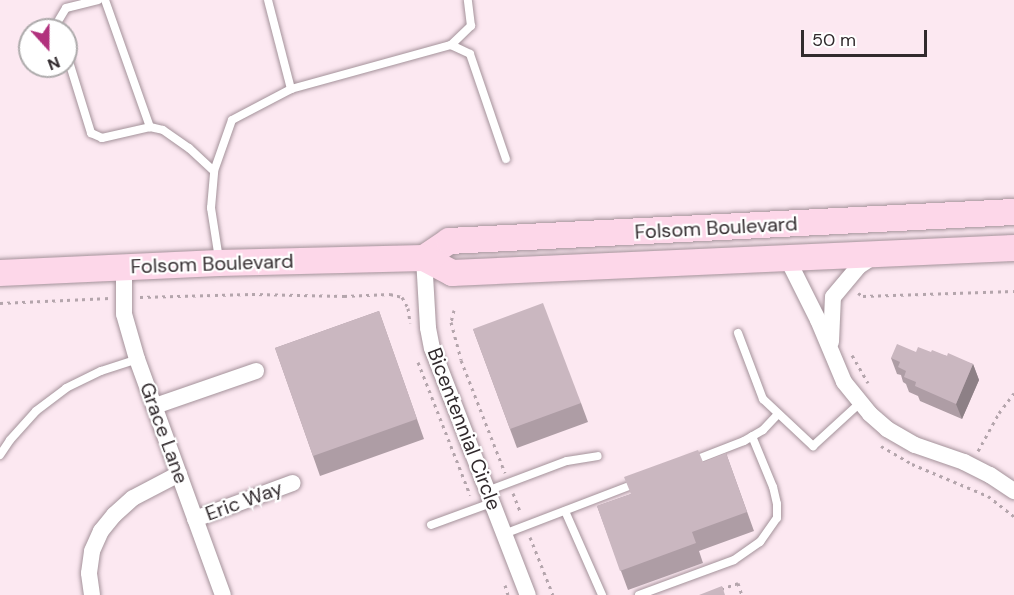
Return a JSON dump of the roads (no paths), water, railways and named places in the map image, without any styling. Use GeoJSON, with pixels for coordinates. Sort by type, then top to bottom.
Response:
{"type":"FeatureCollection","features":[{"type":"Feature","properties":{"kind":"main road","name":"Folsom Boulevard"},"geometry":{"type":"LineString","coordinates":[[424,258],[449,241],[1012,212]]}},
{"type":"Feature","properties":{"kind":"main road","name":"Folsom Boulevard"},"geometry":{"type":"LineString","coordinates":[[0,273],[219,263],[424,258],[452,273],[786,256],[1014,248]]}},
{"type":"Feature","properties":{"kind":"street"},"geometry":{"type":"LineString","coordinates":[[833,361],[830,327],[833,297],[860,266],[878,253]]}},
{"type":"Feature","properties":{"kind":"street"},"geometry":{"type":"LineString","coordinates":[[786,256],[818,320],[833,361],[860,403],[887,429],[915,445],[964,462],[1014,491]]}},
{"type":"Feature","properties":{"kind":"street","name":"Bicentennial Circle"},"geometry":{"type":"LineString","coordinates":[[424,258],[428,328],[432,348],[528,595]]}},
{"type":"Feature","properties":{"kind":"street","name":"Grace Lane"},"geometry":{"type":"LineString","coordinates":[[124,267],[124,314],[137,359],[223,595]]}},
{"type":"Feature","properties":{"kind":"street"},"geometry":{"type":"LineString","coordinates":[[154,406],[256,371]]}},
{"type":"Feature","properties":{"kind":"street"},"geometry":{"type":"LineString","coordinates":[[92,595],[89,573],[92,551],[101,531],[114,514],[133,498],[179,474]]}},
{"type":"Feature","properties":{"kind":"street","name":"Eric Way"},"geometry":{"type":"LineString","coordinates":[[195,519],[293,483]]}},
{"type":"Feature","properties":{"kind":"lane"},"geometry":{"type":"LineString","coordinates":[[60,18],[66,8],[98,0]]}},
{"type":"Feature","properties":{"kind":"lane"},"geometry":{"type":"LineString","coordinates":[[105,0],[150,127]]}},
{"type":"Feature","properties":{"kind":"lane"},"geometry":{"type":"LineString","coordinates":[[268,0],[291,89]]}},
{"type":"Feature","properties":{"kind":"lane"},"geometry":{"type":"LineString","coordinates":[[219,263],[211,207],[214,171],[232,120],[291,89],[451,45],[471,26],[468,0]]}},
{"type":"Feature","properties":{"kind":"lane"},"geometry":{"type":"LineString","coordinates":[[451,45],[470,54],[506,159]]}},
{"type":"Feature","properties":{"kind":"lane"},"geometry":{"type":"LineString","coordinates":[[74,78],[91,133],[102,138],[150,127],[163,130],[214,171]]}},
{"type":"Feature","properties":{"kind":"lane"},"geometry":{"type":"LineString","coordinates":[[738,333],[759,392],[778,414],[813,446],[860,403]]}},
{"type":"Feature","properties":{"kind":"lane"},"geometry":{"type":"LineString","coordinates":[[0,455],[36,411],[66,388],[101,371],[137,359]]}},
{"type":"Feature","properties":{"kind":"lane"},"geometry":{"type":"LineString","coordinates":[[684,464],[752,436],[763,430],[778,414]]}},
{"type":"Feature","properties":{"kind":"lane"},"geometry":{"type":"LineString","coordinates":[[639,595],[734,560],[760,542],[777,518],[777,504],[773,487],[752,436]]}},
{"type":"Feature","properties":{"kind":"lane"},"geometry":{"type":"LineString","coordinates":[[431,525],[475,508],[509,482],[567,461],[598,456]]}},
{"type":"Feature","properties":{"kind":"lane"},"geometry":{"type":"LineString","coordinates":[[504,534],[651,477]]}},
{"type":"Feature","properties":{"kind":"lane"},"geometry":{"type":"LineString","coordinates":[[565,511],[602,595]]}}]}
